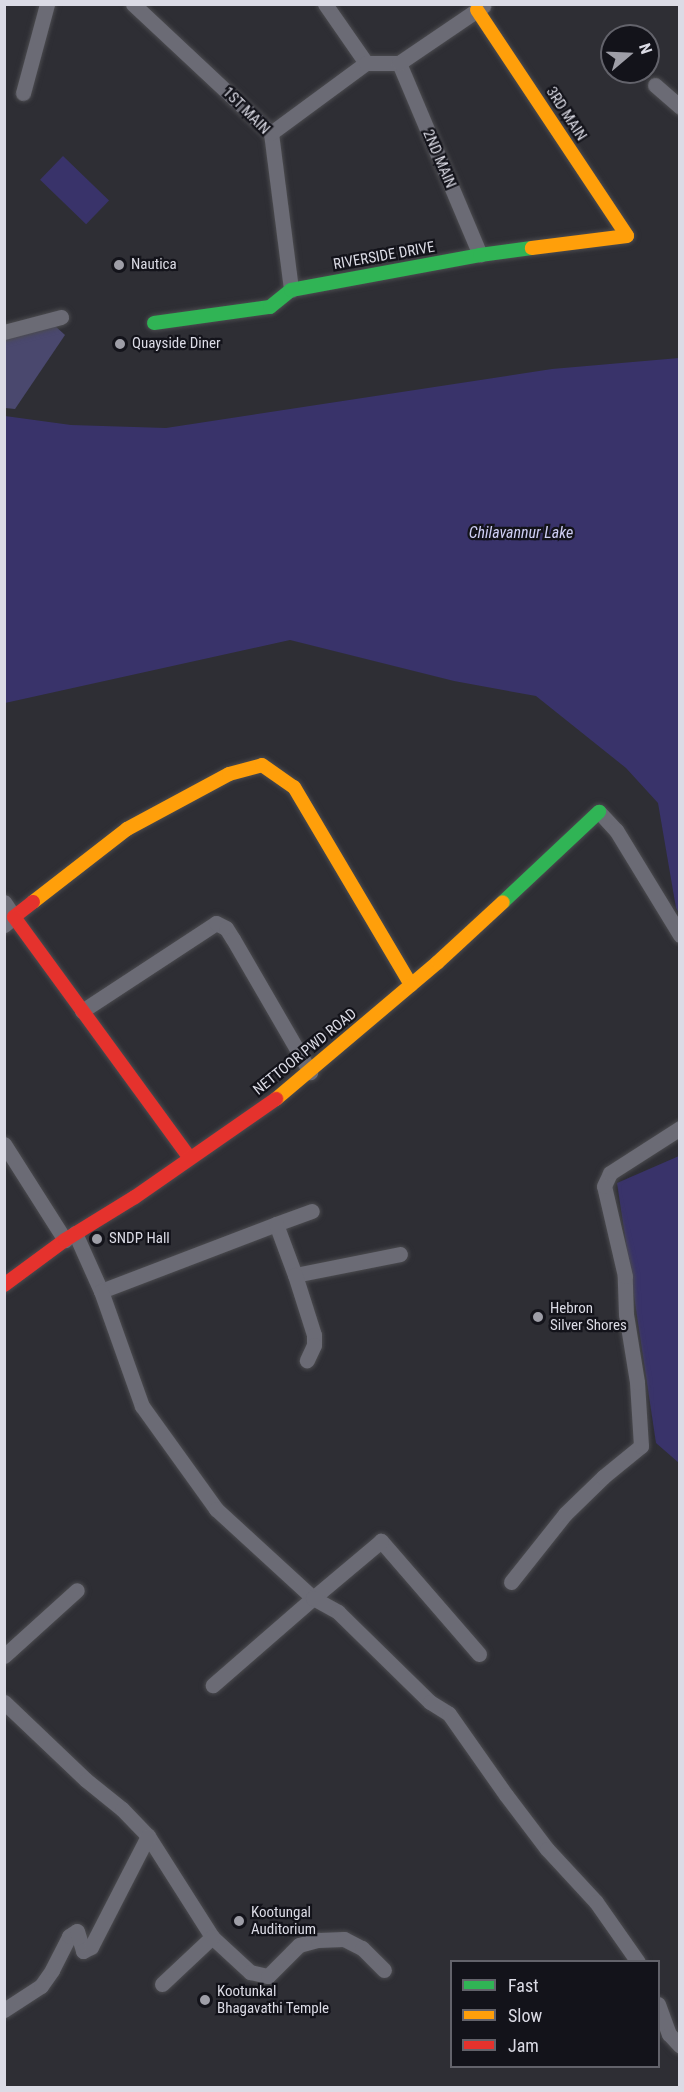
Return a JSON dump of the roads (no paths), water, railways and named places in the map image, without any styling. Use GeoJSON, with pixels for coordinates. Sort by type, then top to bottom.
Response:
{"type":"FeatureCollection","features":[{"type":"Feature","properties":{"kind":"street"},"geometry":{"type":"LineString","coordinates":[[22,93],[47,4]]}},
{"type":"Feature","properties":{"kind":"street","name":"1ST MAIN"},"geometry":{"type":"LineString","coordinates":[[133,4],[272,133],[291,290]]}},
{"type":"Feature","properties":{"kind":"street"},"geometry":{"type":"LineString","coordinates":[[325,4],[366,63]]}},
{"type":"Feature","properties":{"kind":"street"},"geometry":{"type":"LineString","coordinates":[[272,133],[366,63],[399,63],[482,7]]}},
{"type":"Feature","properties":{"kind":"street","name":"3RD MAIN"},"geometry":{"type":"LineString","coordinates":[[482,7],[627,236]]}},
{"type":"Feature","properties":{"kind":"street","name":"2ND MAIN"},"geometry":{"type":"LineString","coordinates":[[399,63],[480,255]]}},
{"type":"Feature","properties":{"kind":"street"},"geometry":{"type":"LineString","coordinates":[[655,86],[680,107]]}},
{"type":"Feature","properties":{"kind":"street","name":"RIVERSIDE DRIVE"},"geometry":{"type":"LineString","coordinates":[[153,323],[270,307],[291,290],[480,255],[627,236]]}},
{"type":"Feature","properties":{"kind":"street"},"geometry":{"type":"LineString","coordinates":[[4,333],[61,317]]}},
{"type":"Feature","properties":{"kind":"street"},"geometry":{"type":"LineString","coordinates":[[9,921],[127,829],[229,774],[262,765],[294,787],[411,985]]}},
{"type":"Feature","properties":{"kind":"street"},"geometry":{"type":"LineString","coordinates":[[599,812],[616,830],[680,935]]}},
{"type":"Feature","properties":{"kind":"street","name":"NETTOOR PWD ROAD"},"geometry":{"type":"LineString","coordinates":[[4,1285],[70,1236],[135,1197],[310,1072],[411,985],[599,812]]}},
{"type":"Feature","properties":{"kind":"street"},"geometry":{"type":"LineString","coordinates":[[4,902],[9,921],[82,1011],[190,1158]]}},
{"type":"Feature","properties":{"kind":"street"},"geometry":{"type":"LineString","coordinates":[[82,1011],[216,923],[226,928],[310,1072]]}},
{"type":"Feature","properties":{"kind":"street"},"geometry":{"type":"LineString","coordinates":[[511,1582],[565,1514],[603,1477],[641,1446],[637,1382],[626,1314],[625,1275],[603,1185],[610,1173],[680,1128]]}},
{"type":"Feature","properties":{"kind":"street"},"geometry":{"type":"LineString","coordinates":[[4,1144],[70,1236],[101,1291],[142,1406],[216,1509],[313,1598],[338,1612],[430,1702],[450,1714],[547,1849],[596,1902],[638,1960]]}},
{"type":"Feature","properties":{"kind":"street"},"geometry":{"type":"LineString","coordinates":[[101,1291],[312,1211]]}},
{"type":"Feature","properties":{"kind":"street"},"geometry":{"type":"LineString","coordinates":[[276,1224],[314,1335],[314,1345],[307,1360]]}},
{"type":"Feature","properties":{"kind":"street"},"geometry":{"type":"LineString","coordinates":[[295,1275],[400,1254]]}},
{"type":"Feature","properties":{"kind":"street"},"geometry":{"type":"LineString","coordinates":[[213,1685],[381,1541],[479,1654]]}},
{"type":"Feature","properties":{"kind":"street"},"geometry":{"type":"LineString","coordinates":[[4,1656],[77,1590]]}},
{"type":"Feature","properties":{"kind":"street"},"geometry":{"type":"LineString","coordinates":[[4,1702],[86,1780],[122,1809],[148,1836],[212,1937],[250,1972],[268,1976],[299,1946],[318,1940],[344,1939],[362,1948],[384,1970]]}},
{"type":"Feature","properties":{"kind":"street"},"geometry":{"type":"LineString","coordinates":[[4,2010],[41,1986],[69,1936],[77,1930],[83,1951],[91,1947],[148,1836]]}},
{"type":"Feature","properties":{"kind":"street"},"geometry":{"type":"LineString","coordinates":[[162,1984],[212,1937]]}},
{"type":"Feature","properties":{"kind":"street"},"geometry":{"type":"LineString","coordinates":[[660,2009],[669,2034],[680,2046]]}},
{"type":"Feature","properties":{"kind":"water"},"geometry":{"type":"Polygon","coordinates":[[[63,156],[109,200],[86,224],[40,180],[63,156]]]}},
{"type":"Feature","properties":{"kind":"water","name":"Chilavannur Lake"},"geometry":{"type":"Polygon","coordinates":[[[679,358],[679,913],[676,908],[658,803],[626,768],[536,696],[454,681],[290,640],[5,703],[5,416],[71,425],[166,428],[552,369],[679,358]]]}},
{"type":"Feature","properties":{"kind":"water"},"geometry":{"type":"Polygon","coordinates":[[[679,1156],[679,1463],[656,1443],[617,1183],[679,1156]]]}},
{"type":"Feature","properties":{"kind":"place","name":"Nautica"},"geometry":{"type":"Point","coordinates":[119,265]}},
{"type":"Feature","properties":{"kind":"place","name":"Quayside Diner"},"geometry":{"type":"Point","coordinates":[120,344]}},
{"type":"Feature","properties":{"kind":"place","name":"SNDP Hall"},"geometry":{"type":"Point","coordinates":[97,1239]}},
{"type":"Feature","properties":{"kind":"place","name":"Hebron Silver Shores"},"geometry":{"type":"Point","coordinates":[538,1317]}},
{"type":"Feature","properties":{"kind":"place","name":"Kootungal Auditorium"},"geometry":{"type":"Point","coordinates":[239,1921]}},
{"type":"Feature","properties":{"kind":"place","name":"Kootunkal Bhagavathi Temple"},"geometry":{"type":"Point","coordinates":[205,2000]}}]}
